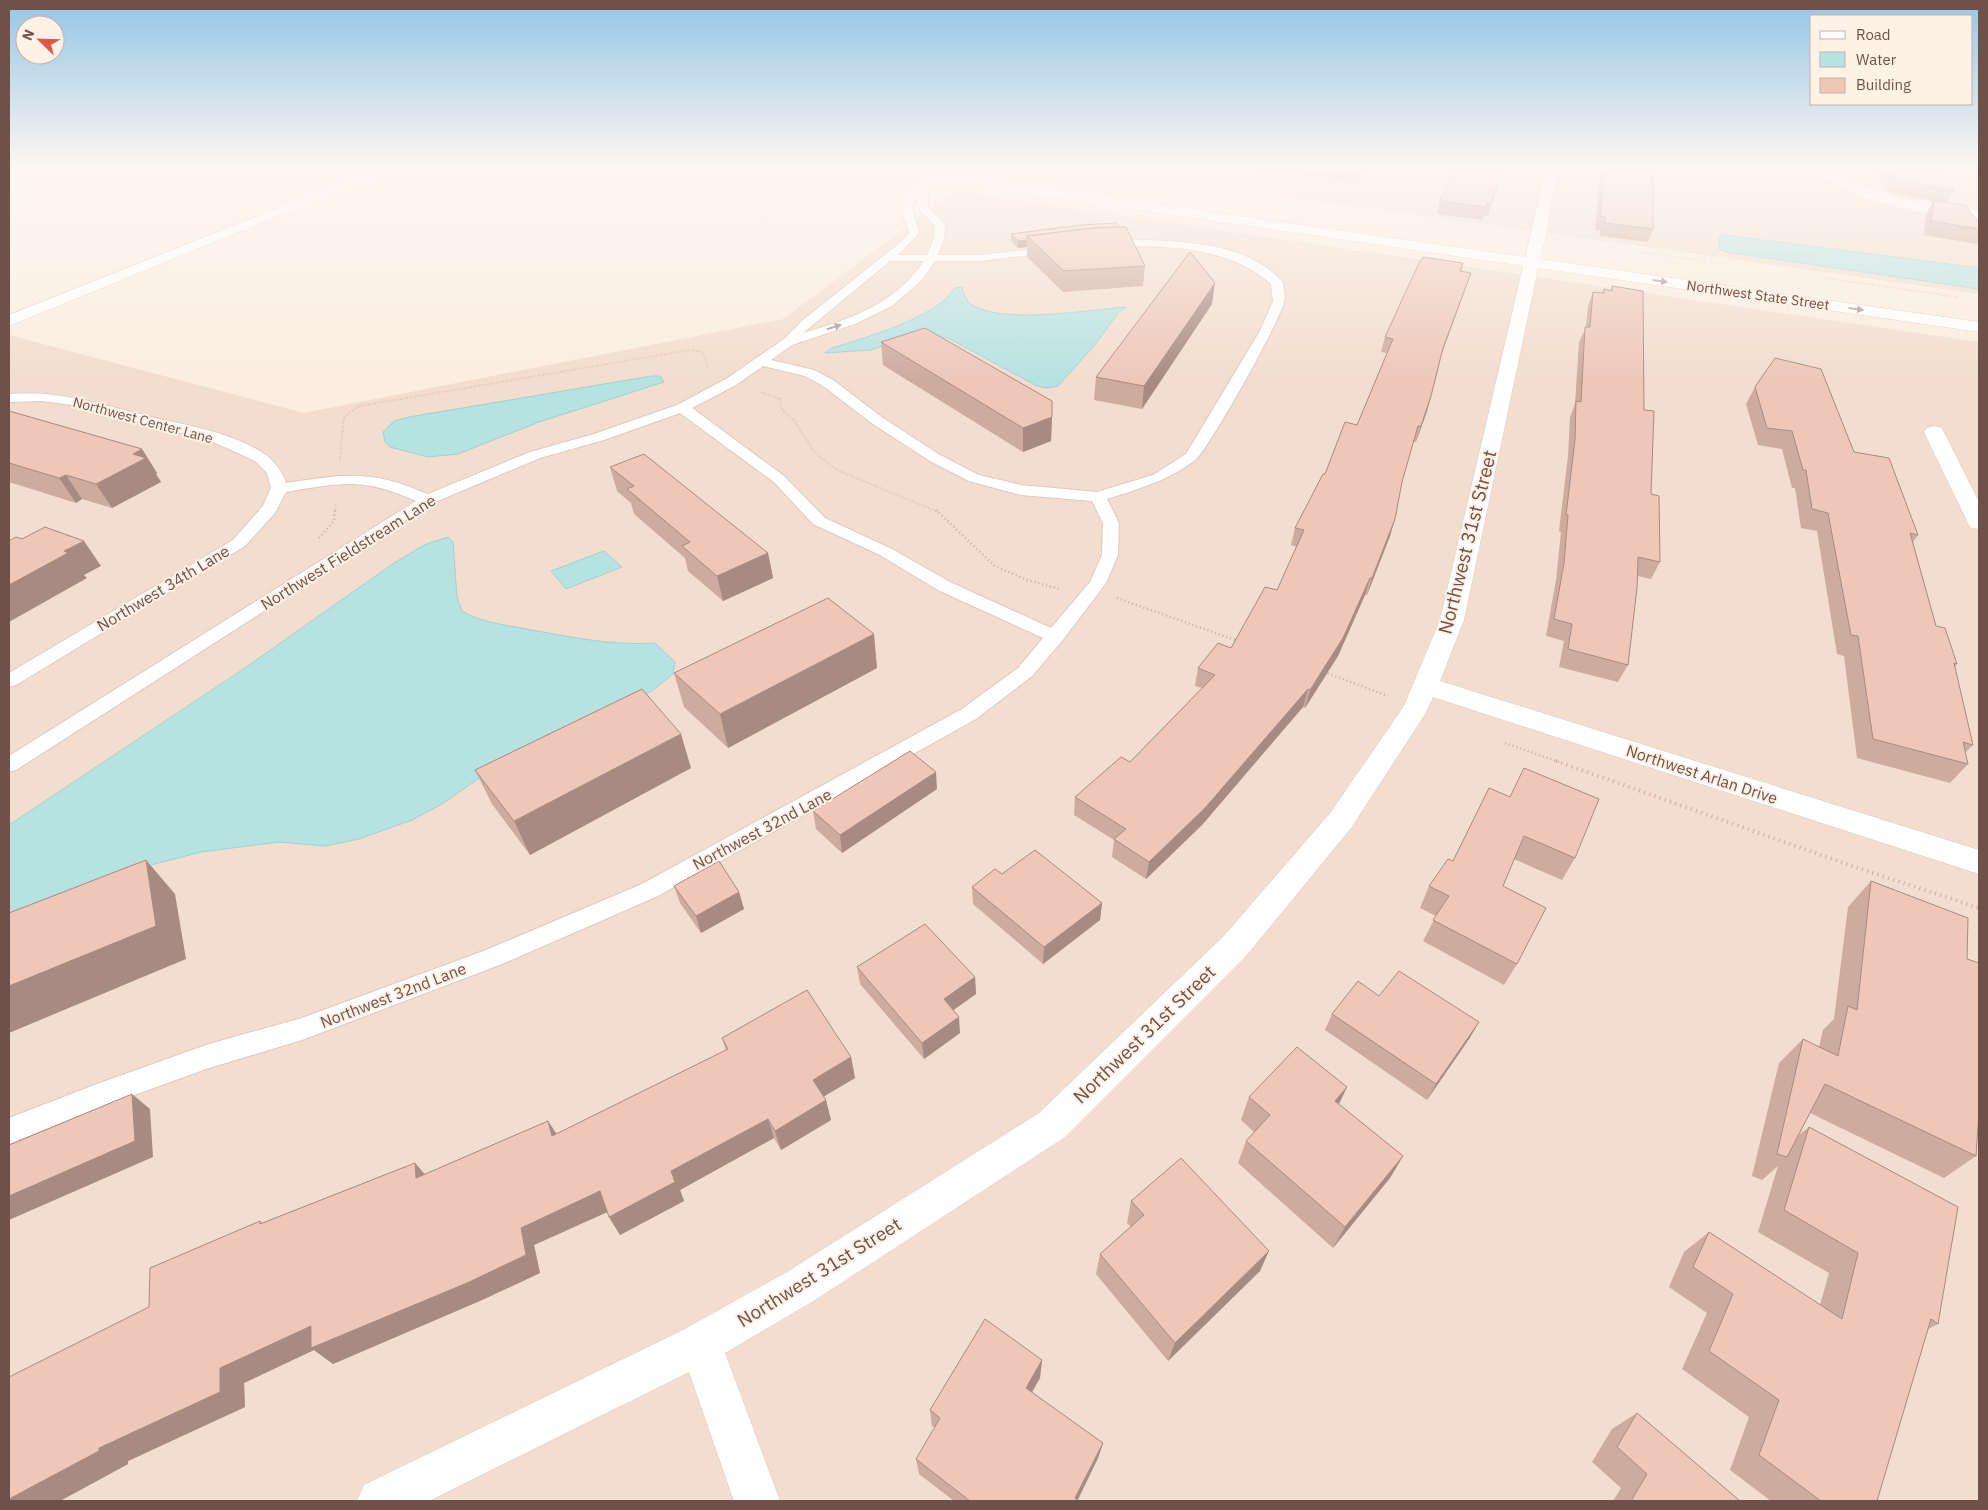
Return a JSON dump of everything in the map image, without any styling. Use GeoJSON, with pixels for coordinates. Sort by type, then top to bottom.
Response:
{"type":"FeatureCollection","features":[{"type":"Feature","properties":{"kind":"main road"},"geometry":{"type":"LineString","coordinates":[[9,321],[212,239]]}},
{"type":"Feature","properties":{"kind":"main road","name":"Northwest State Street"},"geometry":{"type":"LineString","coordinates":[[1409,239],[1534,256],[1776,283]]}},
{"type":"Feature","properties":{"kind":"main road","name":"Northwest State Street"},"geometry":{"type":"LineString","coordinates":[[1427,239],[1979,327]]}},
{"type":"Feature","properties":{"kind":"main road","name":"Northwest 31st Street"},"geometry":{"type":"LineString","coordinates":[[380,1501],[700,1344],[801,1286],[1052,1124],[1234,946],[1341,820],[1416,708],[1452,620],[1537,239]]}},
{"type":"Feature","properties":{"kind":"main road"},"geometry":{"type":"LineString","coordinates":[[1934,432],[1979,523]]}},
{"type":"Feature","properties":{"kind":"main road","name":"Northwest Arlan Drive"},"geometry":{"type":"LineString","coordinates":[[1424,685],[1979,862]]}},
{"type":"Feature","properties":{"kind":"main road"},"geometry":{"type":"LineString","coordinates":[[700,1344],[757,1501]]}},
{"type":"Feature","properties":{"kind":"lane","name":"Northwest Fieldstream Lane"},"geometry":{"type":"LineString","coordinates":[[9,765],[428,500],[535,456],[599,437],[682,408],[732,382],[763,362],[788,342],[807,323],[890,258],[908,239]]}},
{"type":"Feature","properties":{"kind":"lane","name":"Northwest Fieldstream Lane"},"geometry":{"type":"LineString","coordinates":[[788,342],[856,320],[889,305],[910,289],[941,239]]}},
{"type":"Feature","properties":{"kind":"lane"},"geometry":{"type":"LineString","coordinates":[[763,362],[810,373],[935,458],[974,478],[1022,490],[1098,497],[1158,478],[1191,457],[1234,388],[1266,331],[1278,301],[1278,283],[1257,267],[1237,257],[1190,247],[1146,242],[1092,243]]}},
{"type":"Feature","properties":{"kind":"lane"},"geometry":{"type":"LineString","coordinates":[[890,258],[980,258],[1067,247]]}},
{"type":"Feature","properties":{"kind":"lane","name":"Northwest Center Lane"},"geometry":{"type":"LineString","coordinates":[[9,398],[62,399],[186,430],[232,444],[257,455],[271,467],[279,489]]}},
{"type":"Feature","properties":{"kind":"lane"},"geometry":{"type":"LineString","coordinates":[[682,408],[728,439],[779,479],[819,521],[886,552],[944,586],[1056,637]]}},
{"type":"Feature","properties":{"kind":"lane"},"geometry":{"type":"LineString","coordinates":[[279,489],[338,479],[359,479],[387,483],[428,500]]}},
{"type":"Feature","properties":{"kind":"lane","name":"Northwest 34th Lane"},"geometry":{"type":"LineString","coordinates":[[9,680],[239,543],[259,522],[277,497],[279,489]]}},
{"type":"Feature","properties":{"kind":"lane","name":"Northwest 32nd Lane"},"geometry":{"type":"LineString","coordinates":[[9,1131],[97,1096],[209,1056],[321,1022],[494,957],[650,890],[969,714],[1025,672],[1056,637],[1098,583],[1110,555],[1111,522],[1098,497]]}},
{"type":"Feature","properties":{"kind":"shaded area"},"geometry":{"type":"Polygon","coordinates":[[[889,239],[1283,239],[1979,342],[1979,1501],[9,1501],[9,335],[304,413],[783,319],[889,239]]]}},
{"type":"Feature","properties":{"kind":"shaded area"},"geometry":{"type":"Polygon","coordinates":[[[1593,239],[1979,239],[1979,294],[1593,239]]]}},
{"type":"Feature","properties":{"kind":"water"},"geometry":{"type":"Polygon","coordinates":[[[1719,239],[1759,239],[1979,268],[1979,289],[1726,252],[1719,249],[1719,239]]]}},
{"type":"Feature","properties":{"kind":"water"},"geometry":{"type":"Polygon","coordinates":[[[962,287],[966,298],[972,305],[988,311],[1006,314],[1070,313],[1126,307],[1119,312],[1093,347],[1058,386],[1047,388],[1037,386],[948,338],[930,336],[899,340],[871,350],[825,353],[830,349],[880,333],[916,318],[945,299],[955,288],[962,287]]]}},
{"type":"Feature","properties":{"kind":"water"},"geometry":{"type":"Polygon","coordinates":[[[660,376],[664,382],[539,422],[458,454],[428,457],[390,447],[385,442],[383,432],[394,421],[409,417],[660,376]]]}},
{"type":"Feature","properties":{"kind":"water"},"geometry":{"type":"Polygon","coordinates":[[[448,537],[453,542],[457,597],[462,611],[490,622],[571,637],[605,642],[655,643],[675,662],[673,674],[652,691],[494,768],[442,804],[412,820],[359,839],[325,846],[279,842],[201,852],[151,865],[9,920],[9,825],[242,670],[394,563],[424,545],[448,537]]]}},
{"type":"Feature","properties":{"kind":"water"},"geometry":{"type":"Polygon","coordinates":[[[604,551],[622,567],[566,589],[551,571],[604,551]]]}},
{"type":"Feature","properties":{"kind":"building"},"geometry":{"type":"Polygon","coordinates":[[[1031,239],[1132,239],[1145,266],[1064,271],[1031,239]]]}},
{"type":"Feature","properties":{"kind":"building"},"geometry":{"type":"Polygon","coordinates":[[[1190,252],[1215,283],[1144,386],[1096,377],[1190,252]]]}},
{"type":"Feature","properties":{"kind":"building"},"geometry":{"type":"Polygon","coordinates":[[[1423,257],[1463,263],[1460,271],[1471,273],[1443,348],[1421,426],[1418,426],[1402,482],[1395,519],[1372,578],[1370,578],[1343,638],[1310,690],[1308,689],[1205,808],[1149,862],[1114,839],[1126,829],[1075,797],[1121,757],[1130,762],[1215,675],[1198,668],[1218,643],[1231,648],[1265,587],[1277,590],[1304,530],[1295,528],[1323,474],[1325,474],[1345,422],[1357,425],[1393,339],[1385,337],[1423,257]]]}},
{"type":"Feature","properties":{"kind":"building"},"geometry":{"type":"Polygon","coordinates":[[[1612,286],[1643,291],[1644,410],[1654,411],[1651,494],[1659,496],[1660,562],[1638,557],[1637,588],[1628,665],[1568,649],[1572,624],[1554,619],[1564,563],[1568,515],[1566,515],[1575,440],[1576,401],[1581,402],[1585,327],[1590,327],[1593,292],[1604,293],[1604,289],[1612,291],[1612,286]]]}},
{"type":"Feature","properties":{"kind":"building"},"geometry":{"type":"Polygon","coordinates":[[[925,328],[1052,401],[1052,417],[1023,428],[881,342],[925,328]]]}},
{"type":"Feature","properties":{"kind":"building"},"geometry":{"type":"Polygon","coordinates":[[[1775,358],[1821,369],[1854,452],[1889,458],[1918,535],[1910,533],[1936,626],[1945,628],[1957,664],[1954,663],[1973,745],[1963,742],[1968,764],[1873,739],[1858,636],[1851,635],[1828,513],[1812,509],[1806,470],[1803,470],[1792,431],[1767,428],[1755,387],[1775,358]]]}},
{"type":"Feature","properties":{"kind":"building"},"geometry":{"type":"Polygon","coordinates":[[[9,411],[142,449],[133,454],[146,458],[96,484],[66,475],[59,478],[9,463],[9,411]]]}},
{"type":"Feature","properties":{"kind":"building"},"geometry":{"type":"Polygon","coordinates":[[[644,454],[768,553],[717,576],[682,546],[690,542],[627,489],[634,486],[610,467],[644,454]]]}},
{"type":"Feature","properties":{"kind":"building"},"geometry":{"type":"Polygon","coordinates":[[[45,527],[84,541],[64,551],[68,553],[9,585],[9,541],[16,537],[22,539],[45,527]]]}},
{"type":"Feature","properties":{"kind":"building"},"geometry":{"type":"Polygon","coordinates":[[[828,598],[874,634],[720,714],[674,673],[828,598]]]}},
{"type":"Feature","properties":{"kind":"building"},"geometry":{"type":"Polygon","coordinates":[[[642,689],[681,734],[514,821],[475,770],[642,689]]]}},
{"type":"Feature","properties":{"kind":"building"},"geometry":{"type":"Polygon","coordinates":[[[910,751],[936,772],[840,835],[813,811],[910,751]]]}},
{"type":"Feature","properties":{"kind":"building"},"geometry":{"type":"Polygon","coordinates":[[[1524,768],[1599,799],[1575,858],[1524,836],[1503,886],[1546,908],[1517,964],[1433,920],[1449,896],[1429,886],[1448,859],[1453,861],[1489,788],[1510,797],[1524,768]]]}},
{"type":"Feature","properties":{"kind":"building"},"geometry":{"type":"Polygon","coordinates":[[[1035,850],[1102,903],[1044,947],[972,887],[995,869],[1002,874],[1035,850]]]}},
{"type":"Feature","properties":{"kind":"building"},"geometry":{"type":"Polygon","coordinates":[[[146,860],[156,926],[9,986],[9,913],[146,860]]]}},
{"type":"Feature","properties":{"kind":"building"},"geometry":{"type":"Polygon","coordinates":[[[719,861],[739,892],[696,916],[674,886],[719,861]]]}},
{"type":"Feature","properties":{"kind":"building"},"geometry":{"type":"Polygon","coordinates":[[[1871,881],[1968,918],[1967,959],[1979,963],[1979,1112],[1976,1156],[1825,1084],[1787,1157],[1777,1154],[1803,1039],[1838,1056],[1848,1006],[1857,1010],[1871,881]]]}},
{"type":"Feature","properties":{"kind":"building"},"geometry":{"type":"Polygon","coordinates":[[[925,924],[975,977],[944,999],[959,1017],[922,1043],[857,967],[925,924]]]}},
{"type":"Feature","properties":{"kind":"building"},"geometry":{"type":"Polygon","coordinates":[[[1399,971],[1479,1022],[1436,1084],[1332,1014],[1358,981],[1379,996],[1399,971]]]}},
{"type":"Feature","properties":{"kind":"building"},"geometry":{"type":"Polygon","coordinates":[[[807,990],[851,1057],[813,1080],[826,1100],[775,1131],[768,1119],[671,1171],[675,1182],[609,1217],[600,1191],[521,1228],[526,1255],[467,1283],[311,1348],[311,1326],[220,1368],[220,1392],[99,1448],[99,1451],[9,1499],[9,1377],[149,1307],[150,1268],[260,1221],[260,1224],[415,1163],[416,1178],[548,1121],[552,1136],[728,1049],[722,1038],[807,990]]]}},
{"type":"Feature","properties":{"kind":"building"},"geometry":{"type":"Polygon","coordinates":[[[1297,1047],[1347,1087],[1335,1101],[1403,1156],[1345,1227],[1246,1141],[1270,1115],[1249,1097],[1297,1047]]]}},
{"type":"Feature","properties":{"kind":"building"},"geometry":{"type":"Polygon","coordinates":[[[132,1094],[135,1141],[9,1196],[9,1145],[132,1094]]]}},
{"type":"Feature","properties":{"kind":"building"},"geometry":{"type":"Polygon","coordinates":[[[1809,1127],[1958,1207],[1938,1324],[1931,1319],[1877,1501],[1821,1501],[1759,1455],[1779,1400],[1709,1351],[1733,1294],[1693,1267],[1709,1232],[1842,1319],[1858,1253],[1784,1210],[1809,1127]]]}},
{"type":"Feature","properties":{"kind":"building"},"geometry":{"type":"Polygon","coordinates":[[[1181,1158],[1269,1251],[1175,1343],[1100,1254],[1144,1215],[1131,1201],[1181,1158]]]}},
{"type":"Feature","properties":{"kind":"building"},"geometry":{"type":"Polygon","coordinates":[[[985,1319],[1042,1360],[1026,1388],[1103,1443],[1075,1498],[1079,1501],[970,1501],[916,1459],[940,1418],[930,1410],[985,1319]]]}},
{"type":"Feature","properties":{"kind":"building"},"geometry":{"type":"Polygon","coordinates":[[[1637,1413],[1740,1501],[1631,1501],[1647,1474],[1617,1447],[1637,1413]]]}}]}
